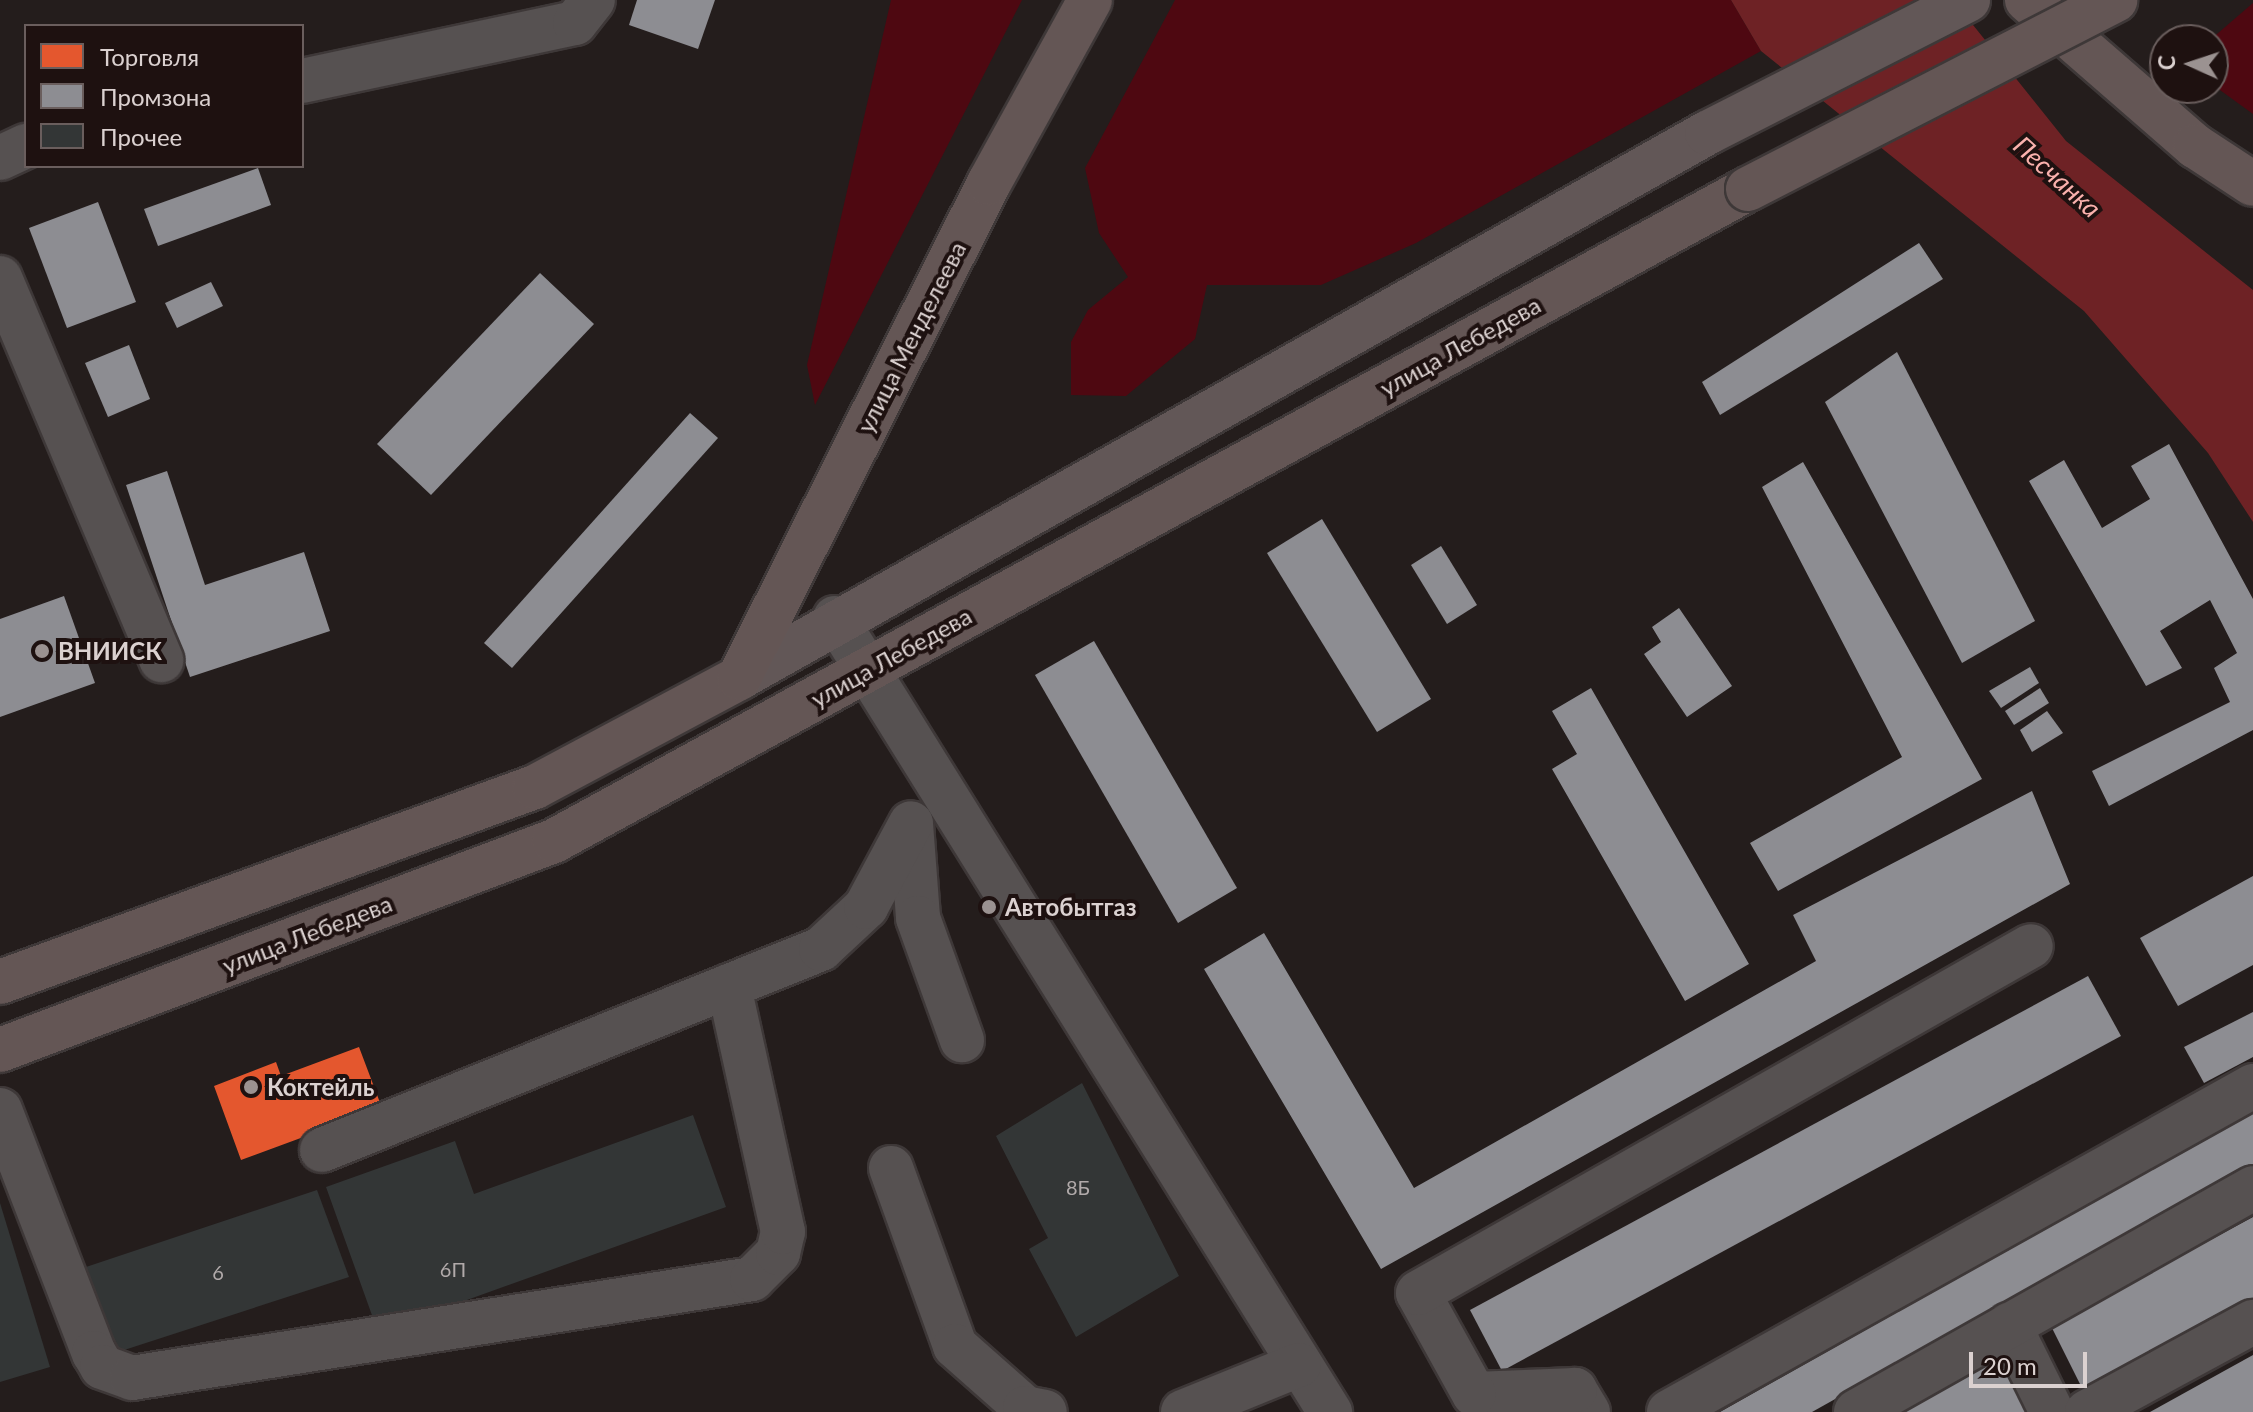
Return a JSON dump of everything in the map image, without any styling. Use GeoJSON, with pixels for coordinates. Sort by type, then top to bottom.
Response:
{"type":"FeatureCollection","features":[{"type":"Feature","properties":{"kind":"highway","name":"улица Менделеева"},"geometry":{"type":"LineString","coordinates":[[739,678],[989,183],[1090,0]]}},
{"type":"Feature","properties":{"kind":"highway"},"geometry":{"type":"LineString","coordinates":[[2027,0],[2195,146],[2253,184]]}},
{"type":"Feature","properties":{"kind":"highway","name":"улица Лебедева"},"geometry":{"type":"LineString","coordinates":[[0,1050],[554,841],[1748,189],[2115,0]]}},
{"type":"Feature","properties":{"kind":"highway"},"geometry":{"type":"LineString","coordinates":[[0,982],[535,787],[739,678]]}},
{"type":"Feature","properties":{"kind":"main road"},"geometry":{"type":"LineString","coordinates":[[739,678],[835,618],[1707,133],[1968,0]]}},
{"type":"Feature","properties":{"kind":"lane"},"geometry":{"type":"LineString","coordinates":[[304,81],[575,23],[593,0]]}},
{"type":"Feature","properties":{"kind":"lane"},"geometry":{"type":"LineString","coordinates":[[0,158],[24,147]]}},
{"type":"Feature","properties":{"kind":"lane"},"geometry":{"type":"LineString","coordinates":[[0,278],[161,660]]}},
{"type":"Feature","properties":{"kind":"lane"},"geometry":{"type":"LineString","coordinates":[[835,618],[863,670],[920,750],[1330,1412]]}},
{"type":"Feature","properties":{"kind":"lane"},"geometry":{"type":"LineString","coordinates":[[920,750],[911,823],[918,918],[962,1040]]}},
{"type":"Feature","properties":{"kind":"lane"},"geometry":{"type":"LineString","coordinates":[[322,1150],[821,949],[866,907],[911,823]]}},
{"type":"Feature","properties":{"kind":"lane"},"geometry":{"type":"LineString","coordinates":[[1588,1412],[1575,1390],[1460,1403],[1418,1293],[2031,946]]}},
{"type":"Feature","properties":{"kind":"lane"},"geometry":{"type":"LineString","coordinates":[[0,1110],[94,1353],[102,1367],[132,1378],[752,1279],[778,1253],[783,1232],[729,986]]}},
{"type":"Feature","properties":{"kind":"lane"},"geometry":{"type":"LineString","coordinates":[[1669,1412],[2253,1086]]}},
{"type":"Feature","properties":{"kind":"lane"},"geometry":{"type":"LineString","coordinates":[[891,1168],[955,1346],[1025,1408],[1045,1412]]}},
{"type":"Feature","properties":{"kind":"lane"},"geometry":{"type":"LineString","coordinates":[[1856,1412],[2253,1188]]}},
{"type":"Feature","properties":{"kind":"lane"},"geometry":{"type":"LineString","coordinates":[[2087,1412],[2253,1322]]}},
{"type":"Feature","properties":{"kind":"lane"},"geometry":{"type":"LineString","coordinates":[[2009,1325],[2052,1412]]}},
{"type":"Feature","properties":{"kind":"lane"},"geometry":{"type":"LineString","coordinates":[[1183,1412],[1299,1365]]}},
{"type":"Feature","properties":{"kind":"shaded area"},"geometry":{"type":"Polygon","coordinates":[[[891,0],[1022,0],[815,405],[807,365],[891,0]]]}},
{"type":"Feature","properties":{"kind":"shaded area"},"geometry":{"type":"Polygon","coordinates":[[[1175,0],[1731,0],[1761,51],[1416,243],[1321,285],[1207,285],[1195,339],[1126,396],[1071,395],[1071,342],[1088,310],[1128,277],[1099,233],[1085,168],[1175,0]]]}},
{"type":"Feature","properties":{"kind":"shaded area"},"geometry":{"type":"Polygon","coordinates":[[[2253,3],[2253,114],[2229,97],[2229,24],[2253,3]]]}},
{"type":"Feature","properties":{"kind":"water","name":"Песчанка"},"geometry":{"type":"Polygon","coordinates":[[[1731,0],[1953,0],[2066,141],[2253,290],[2253,522],[2208,453],[2084,311],[1761,51],[1731,0]]]}},
{"type":"Feature","properties":{"kind":"building: Торговля"},"geometry":{"type":"Polygon","coordinates":[[[359,1047],[382,1108],[241,1160],[214,1086],[276,1062],[281,1076],[359,1047]]]}},
{"type":"Feature","properties":{"kind":"building: Промзона"},"geometry":{"type":"Polygon","coordinates":[[[637,0],[715,0],[698,49],[629,25],[637,0]]]}},
{"type":"Feature","properties":{"kind":"building: Промзона"},"geometry":{"type":"Polygon","coordinates":[[[258,168],[271,205],[158,246],[144,209],[258,168]]]}},
{"type":"Feature","properties":{"kind":"building: Промзона"},"geometry":{"type":"Polygon","coordinates":[[[98,202],[136,302],[67,328],[29,228],[98,202]]]}},
{"type":"Feature","properties":{"kind":"building: Промзона"},"geometry":{"type":"Polygon","coordinates":[[[1919,243],[1943,279],[1720,415],[1702,382],[1919,243]]]}},
{"type":"Feature","properties":{"kind":"building: Промзона"},"geometry":{"type":"Polygon","coordinates":[[[540,273],[594,324],[431,495],[377,444],[540,273]]]}},
{"type":"Feature","properties":{"kind":"building: Промзона"},"geometry":{"type":"Polygon","coordinates":[[[211,282],[223,306],[177,328],[165,303],[211,282]]]}},
{"type":"Feature","properties":{"kind":"building: Промзона"},"geometry":{"type":"Polygon","coordinates":[[[129,345],[150,399],[108,417],[85,363],[129,345]]]}},
{"type":"Feature","properties":{"kind":"building: Промзона"},"geometry":{"type":"Polygon","coordinates":[[[1897,352],[2035,621],[1962,663],[1825,402],[1897,352]]]}},
{"type":"Feature","properties":{"kind":"building: Промзона"},"geometry":{"type":"Polygon","coordinates":[[[690,413],[718,438],[512,668],[484,643],[690,413]]]}},
{"type":"Feature","properties":{"kind":"building: Промзона"},"geometry":{"type":"Polygon","coordinates":[[[2169,444],[2253,599],[2253,730],[2109,806],[2092,771],[2230,702],[2214,668],[2237,653],[2210,600],[2160,631],[2182,668],[2146,686],[2029,481],[2064,460],[2102,528],[2150,499],[2131,466],[2169,444]]]}},
{"type":"Feature","properties":{"kind":"building: Промзона"},"geometry":{"type":"Polygon","coordinates":[[[1803,462],[1982,779],[1778,891],[1750,843],[1902,757],[1762,487],[1803,462]]]}},
{"type":"Feature","properties":{"kind":"building: Промзона"},"geometry":{"type":"Polygon","coordinates":[[[167,471],[205,585],[304,552],[330,631],[190,677],[126,485],[167,471]]]}},
{"type":"Feature","properties":{"kind":"building: Промзона"},"geometry":{"type":"Polygon","coordinates":[[[1322,519],[1431,699],[1377,732],[1267,553],[1322,519]]]}},
{"type":"Feature","properties":{"kind":"building: Промзона"},"geometry":{"type":"Polygon","coordinates":[[[1441,546],[1477,605],[1447,624],[1411,565],[1441,546]]]}},
{"type":"Feature","properties":{"kind":"building: Промзона","name":"ВНИИСК"},"geometry":{"type":"Polygon","coordinates":[[[64,596],[95,683],[0,717],[0,619],[64,596]]]}},
{"type":"Feature","properties":{"kind":"building: Промзона"},"geometry":{"type":"Polygon","coordinates":[[[1679,608],[1732,686],[1687,717],[1644,654],[1661,642],[1652,627],[1679,608]]]}},
{"type":"Feature","properties":{"kind":"building: Промзона"},"geometry":{"type":"Polygon","coordinates":[[[1094,641],[1237,888],[1178,923],[1035,675],[1094,641]]]}},
{"type":"Feature","properties":{"kind":"building: Промзона"},"geometry":{"type":"Polygon","coordinates":[[[2030,667],[2039,683],[2001,708],[1989,691],[2030,667]]]}},
{"type":"Feature","properties":{"kind":"building: Промзона"},"geometry":{"type":"Polygon","coordinates":[[[1591,688],[1749,964],[1685,1001],[1552,769],[1577,754],[1552,711],[1591,688]]]}},
{"type":"Feature","properties":{"kind":"building: Промзона"},"geometry":{"type":"Polygon","coordinates":[[[2040,688],[2049,703],[2014,725],[2005,711],[2040,688]]]}},
{"type":"Feature","properties":{"kind":"building: Промзона"},"geometry":{"type":"Polygon","coordinates":[[[2047,711],[2063,733],[2032,752],[2020,730],[2047,711]]]}},
{"type":"Feature","properties":{"kind":"building: Промзона"},"geometry":{"type":"Polygon","coordinates":[[[2032,791],[2070,884],[1381,1269],[1204,969],[1264,933],[1414,1188],[1816,961],[1793,915],[2032,791]]]}},
{"type":"Feature","properties":{"kind":"building: Промзона"},"geometry":{"type":"Polygon","coordinates":[[[2253,876],[2253,965],[2178,1006],[2140,938],[2253,876]]]}},
{"type":"Feature","properties":{"kind":"building: Промзона"},"geometry":{"type":"Polygon","coordinates":[[[2088,976],[2121,1036],[1502,1371],[1470,1310],[2088,976]]]}},
{"type":"Feature","properties":{"kind":"building: Промзона"},"geometry":{"type":"Polygon","coordinates":[[[2253,1012],[2253,1057],[2204,1083],[2184,1047],[2253,1012]]]}},
{"type":"Feature","properties":{"kind":"building: Промзона"},"geometry":{"type":"Polygon","coordinates":[[[2253,1111],[2253,1165],[1812,1412],[1720,1412],[2253,1111]]]}},
{"type":"Feature","properties":{"kind":"building: Промзона"},"geometry":{"type":"Polygon","coordinates":[[[2253,1217],[2253,1301],[2084,1392],[2051,1326],[2253,1217]]]}},
{"type":"Feature","properties":{"kind":"building: Промзона"},"geometry":{"type":"Polygon","coordinates":[[[2004,1347],[2044,1412],[1894,1412],[2004,1347]]]}},
{"type":"Feature","properties":{"kind":"building: Промзона"},"geometry":{"type":"Polygon","coordinates":[[[2253,1355],[2253,1412],[2150,1412],[2253,1355]]]}},
{"type":"Feature","properties":{"kind":"building: Прочее"},"geometry":{"type":"Polygon","coordinates":[[[1082,1083],[1179,1276],[1076,1337],[1029,1249],[1048,1238],[996,1136],[1082,1083]]]}},
{"type":"Feature","properties":{"kind":"building: Прочее"},"geometry":{"type":"Polygon","coordinates":[[[693,1115],[726,1207],[378,1332],[326,1187],[455,1141],[474,1194],[693,1115]]]}},
{"type":"Feature","properties":{"kind":"building: Прочее"},"geometry":{"type":"Polygon","coordinates":[[[317,1190],[349,1277],[115,1353],[86,1267],[317,1190]]]}},
{"type":"Feature","properties":{"kind":"building: Прочее"},"geometry":{"type":"Polygon","coordinates":[[[0,1203],[50,1367],[0,1382],[0,1203]]]}},
{"type":"Feature","properties":{"kind":"place","name":"ВНИИСК"},"geometry":{"type":"Point","coordinates":[42,651]}},
{"type":"Feature","properties":{"kind":"place","name":"Автобытгаз"},"geometry":{"type":"Point","coordinates":[989,907]}},
{"type":"Feature","properties":{"kind":"place","name":"Коктейль"},"geometry":{"type":"Point","coordinates":[251,1087]}}]}
